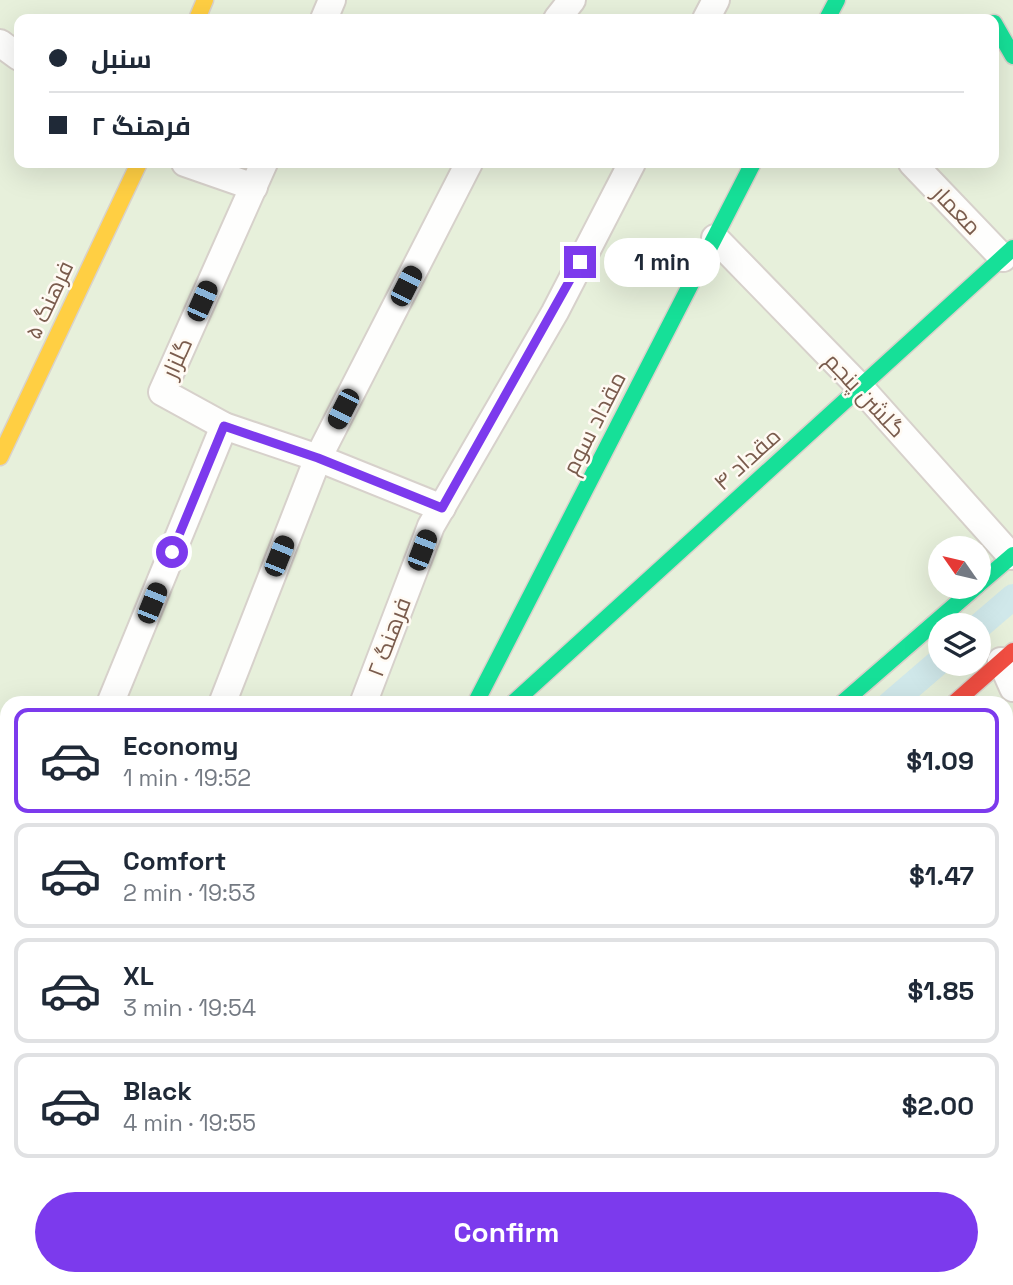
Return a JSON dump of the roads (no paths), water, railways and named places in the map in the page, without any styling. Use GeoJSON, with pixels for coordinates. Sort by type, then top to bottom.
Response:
{"type":"FeatureCollection","features":[{"type":"Feature","properties":{"kind":"street"},"geometry":{"type":"LineString","coordinates":[[561,14],[572,0]]}},
{"type":"Feature","properties":{"kind":"street"},"geometry":{"type":"LineString","coordinates":[[999,32],[1013,56]]}},
{"type":"Feature","properties":{"kind":"street","name":"فرهنگ ۵"},"geometry":{"type":"LineString","coordinates":[[0,457],[137,168]]}},
{"type":"Feature","properties":{"kind":"street"},"geometry":{"type":"LineString","coordinates":[[216,168],[259,175]]}},
{"type":"Feature","properties":{"kind":"street"},"geometry":{"type":"LineString","coordinates":[[225,696],[318,458],[466,168]]}},
{"type":"Feature","properties":{"kind":"street","name":"فرهنگ ۲"},"geometry":{"type":"LineString","coordinates":[[366,696],[431,526],[555,312],[629,168]]}},
{"type":"Feature","properties":{"kind":"street","name":"مقداد سوم"},"geometry":{"type":"LineString","coordinates":[[479,696],[750,168]]}},
{"type":"Feature","properties":{"kind":"street","name":"معمار"},"geometry":{"type":"LineString","coordinates":[[917,168],[1008,253]]}},
{"type":"Feature","properties":{"kind":"street","name":"گلزار"},"geometry":{"type":"LineString","coordinates":[[259,175],[162,392],[224,426],[318,458],[442,508]]}},
{"type":"Feature","properties":{"kind":"street","name":"گلشن پنجم"},"geometry":{"type":"LineString","coordinates":[[715,238],[860,387],[1012,556]]}},
{"type":"Feature","properties":{"kind":"street","name":"مقداد ۴"},"geometry":{"type":"LineString","coordinates":[[521,696],[1008,253]]}},
{"type":"Feature","properties":{"kind":"street"},"geometry":{"type":"LineString","coordinates":[[113,696],[224,426]]}},
{"type":"Feature","properties":{"kind":"street"},"geometry":{"type":"LineString","coordinates":[[991,574],[1012,556]]}},
{"type":"Feature","properties":{"kind":"street"},"geometry":{"type":"LineString","coordinates":[[850,696],[962,599]]}},
{"type":"Feature","properties":{"kind":"street"},"geometry":{"type":"LineString","coordinates":[[1007,656],[1013,688]]}},
{"type":"Feature","properties":{"kind":"street"},"geometry":{"type":"LineString","coordinates":[[962,696],[1007,656]]}},
{"type":"Feature","properties":{"kind":"waterway"},"geometry":{"type":"LineString","coordinates":[[991,616],[1013,597]]}},
{"type":"Feature","properties":{"kind":"waterway"},"geometry":{"type":"LineString","coordinates":[[899,696],[928,671]]}}]}
